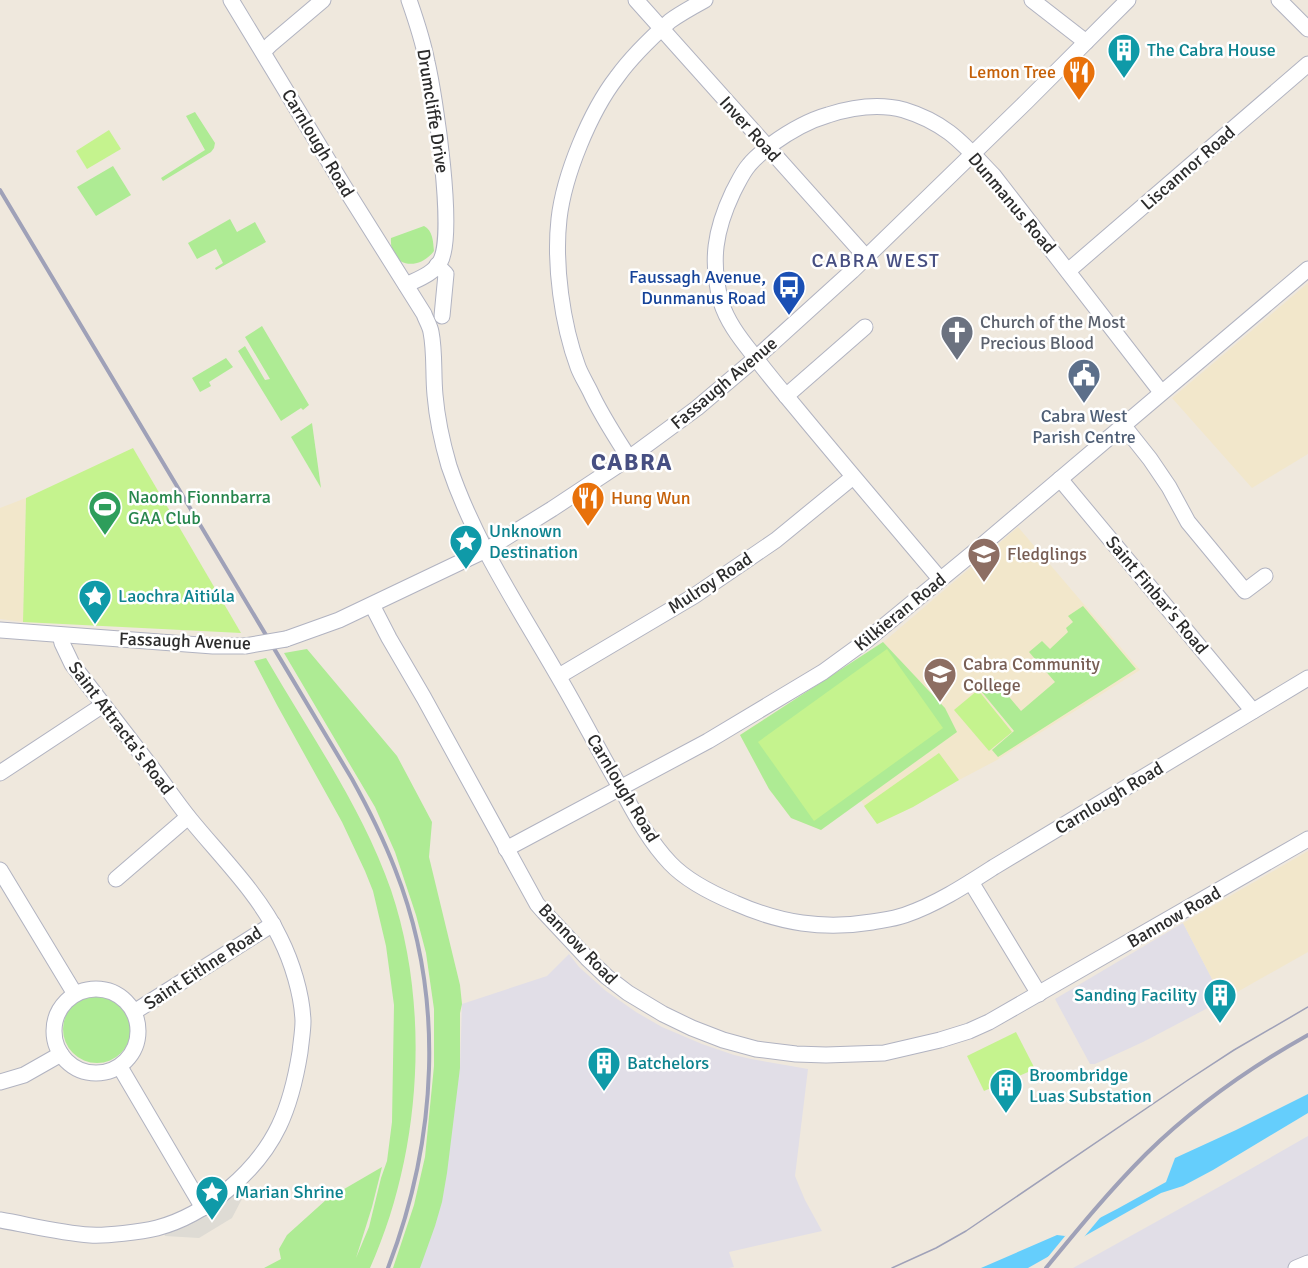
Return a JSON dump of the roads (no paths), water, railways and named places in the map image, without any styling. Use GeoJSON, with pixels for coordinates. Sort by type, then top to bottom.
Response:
{"type":"FeatureCollection","features":[{"type":"Feature","properties":{"kind":"street","name":"Carnlough Road"},"geometry":{"type":"LineString","coordinates":[[231,0],[424,314],[431,330],[435,397],[440,432],[450,467],[465,505],[486,550],[644,829],[669,862],[685,877],[717,896],[751,910],[801,924],[860,924],[903,916],[971,882],[1308,678]]}},
{"type":"Feature","properties":{"kind":"street"},"geometry":{"type":"LineString","coordinates":[[263,52],[323,0]]}},
{"type":"Feature","properties":{"kind":"street","name":"Drumcliffe Drive"},"geometry":{"type":"LineString","coordinates":[[409,0],[418,26],[435,102],[446,219],[443,254],[437,265]]}},
{"type":"Feature","properties":{"kind":"street","name":"Inver Road"},"geometry":{"type":"LineString","coordinates":[[636,0],[866,257]]}},
{"type":"Feature","properties":{"kind":"street"},"geometry":{"type":"LineString","coordinates":[[629,458],[598,408],[575,358],[563,311],[558,264],[559,219],[576,153],[594,114],[615,78],[637,52],[671,21],[705,0]]}},
{"type":"Feature","properties":{"kind":"street"},"geometry":{"type":"LineString","coordinates":[[1032,0],[1086,42]]}},
{"type":"Feature","properties":{"kind":"street","name":"Fassaugh Avenue"},"geometry":{"type":"LineString","coordinates":[[0,630],[213,646],[245,646],[286,639],[339,620],[486,550],[629,458],[697,408],[756,358],[866,257],[1128,0]]}},
{"type":"Feature","properties":{"kind":"street"},"geometry":{"type":"LineString","coordinates":[[1279,0],[1308,29]]}},
{"type":"Feature","properties":{"kind":"street","name":"Liscannor Road"},"geometry":{"type":"LineString","coordinates":[[1068,271],[1308,64]]}},
{"type":"Feature","properties":{"kind":"street","name":"Dunmanus Road"},"geometry":{"type":"LineString","coordinates":[[940,579],[761,366],[729,321],[716,280],[714,258],[717,237],[724,211],[748,165],[760,152],[799,125],[815,118],[845,109],[872,105],[901,110],[928,120],[952,134],[994,176],[1161,392]]}},
{"type":"Feature","properties":{"kind":"street"},"geometry":{"type":"LineString","coordinates":[[406,285],[434,270],[437,265],[446,274],[442,316]]}},
{"type":"Feature","properties":{"kind":"street","name":"Kilkieran Road"},"geometry":{"type":"LineString","coordinates":[[506,849],[708,741],[823,672],[867,640],[1308,269]]}},
{"type":"Feature","properties":{"kind":"street"},"geometry":{"type":"LineString","coordinates":[[786,396],[865,327]]}},
{"type":"Feature","properties":{"kind":"street"},"geometry":{"type":"LineString","coordinates":[[1123,425],[1150,459],[1188,522],[1245,591],[1265,576]]}},
{"type":"Feature","properties":{"kind":"street","name":"Mulroy Road"},"geometry":{"type":"LineString","coordinates":[[559,676],[703,590],[776,540],[853,477]]}},
{"type":"Feature","properties":{"kind":"street","name":"Saint Finbar's Road"},"geometry":{"type":"LineString","coordinates":[[1060,479],[1253,711]]}},
{"type":"Feature","properties":{"kind":"street","name":"Bannow Road"},"geometry":{"type":"LineString","coordinates":[[372,605],[537,904],[587,958],[628,993],[692,1028],[756,1049],[826,1055],[884,1053],[940,1040],[969,1030],[1039,994],[1308,839]]}},
{"type":"Feature","properties":{"kind":"street","name":"Saint Attracta's Road"},"geometry":{"type":"LineString","coordinates":[[0,1220],[91,1235],[156,1228],[189,1216],[203,1208],[252,1167],[280,1125],[297,1071],[303,1021],[297,983],[273,924],[188,817],[72,664],[60,635]]}},
{"type":"Feature","properties":{"kind":"street"},"geometry":{"type":"LineString","coordinates":[[0,773],[103,705]]}},
{"type":"Feature","properties":{"kind":"street"},"geometry":{"type":"LineString","coordinates":[[116,879],[188,817]]}},
{"type":"Feature","properties":{"kind":"street"},"geometry":{"type":"LineString","coordinates":[[0,870],[75,994],[64,1003],[57,1014],[54,1027],[55,1040],[61,1054],[79,1069],[92,1072],[112,1071],[120,1067],[203,1208]]}},
{"type":"Feature","properties":{"kind":"street"},"geometry":{"type":"LineString","coordinates":[[971,882],[1039,994]]}},
{"type":"Feature","properties":{"kind":"street","name":"Saint Eithne Road"},"geometry":{"type":"LineString","coordinates":[[134,1012],[273,924]]}},
{"type":"Feature","properties":{"kind":"street","name":"Saint Eithne Road"},"geometry":{"type":"LineString","coordinates":[[75,994],[87,989],[101,988],[115,992],[134,1012],[138,1024],[138,1037],[134,1049],[120,1067]]}},
{"type":"Feature","properties":{"kind":"street"},"geometry":{"type":"LineString","coordinates":[[0,1082],[24,1076],[61,1054]]}},
{"type":"Feature","properties":{"kind":"street"},"geometry":{"type":"LineString","coordinates":[[1296,1268],[1308,1263]]}},
{"type":"Feature","properties":{"kind":"water"},"geometry":{"type":"Polygon","coordinates":[[[1308,1094],[1308,1113],[1183,1186],[1161,1193],[1028,1268],[981,1268],[1057,1235],[1065,1236],[1117,1209],[1166,1182],[1175,1158],[1308,1094]]]}},
{"type":"Feature","properties":{"kind":"tram line"},"geometry":{"type":"LineString","coordinates":[[892,1268],[966,1231],[1188,1080],[1308,1007]]}},
{"type":"Feature","properties":{"kind":"railway"},"geometry":{"type":"LineString","coordinates":[[0,190],[352,779],[395,869],[411,918],[422,968],[428,1018],[429,1069],[425,1120],[417,1170],[388,1268]]}},
{"type":"Feature","properties":{"kind":"railway"},"geometry":{"type":"LineString","coordinates":[[1046,1268],[1107,1196],[1165,1136],[1223,1089],[1308,1035]]}},
{"type":"Feature","properties":{"kind":"place","name":"The Cabra House"},"geometry":{"type":"Point","coordinates":[1124,79]}},
{"type":"Feature","properties":{"kind":"place","name":"Lemon Tree"},"geometry":{"type":"Point","coordinates":[1079,101]}},
{"type":"Feature","properties":{"kind":"place","name":"Faussagh Avenue, Dunmanus Road"},"geometry":{"type":"Point","coordinates":[789,316]}},
{"type":"Feature","properties":{"kind":"place","name":"Church of the Most Precious Blood"},"geometry":{"type":"Point","coordinates":[957,361]}},
{"type":"Feature","properties":{"kind":"place","name":"Cabra West Parish Centre"},"geometry":{"type":"Point","coordinates":[1084,404]}},
{"type":"Feature","properties":{"kind":"place","name":"Hung Wun"},"geometry":{"type":"Point","coordinates":[588,527]}},
{"type":"Feature","properties":{"kind":"place","name":"Naomh Fionnbarra GAA Club"},"geometry":{"type":"Point","coordinates":[105,536]}},
{"type":"Feature","properties":{"kind":"place","name":"Unknown Destination"},"geometry":{"type":"Point","coordinates":[466,570]}},
{"type":"Feature","properties":{"kind":"place","name":"Fledglings"},"geometry":{"type":"Point","coordinates":[984,583]}},
{"type":"Feature","properties":{"kind":"place","name":"Laochra Aitiúla"},"geometry":{"type":"Point","coordinates":[95,625]}},
{"type":"Feature","properties":{"kind":"place","name":"Cabra Community College"},"geometry":{"type":"Point","coordinates":[940,703]}},
{"type":"Feature","properties":{"kind":"place","name":"Sanding Facility"},"geometry":{"type":"Point","coordinates":[1220,1024]}},
{"type":"Feature","properties":{"kind":"place","name":"Batchelors"},"geometry":{"type":"Point","coordinates":[604,1092]}},
{"type":"Feature","properties":{"kind":"place","name":"Broombridge Luas Substation"},"geometry":{"type":"Point","coordinates":[1006,1114]}},
{"type":"Feature","properties":{"kind":"place","name":"Marian Shrine"},"geometry":{"type":"Point","coordinates":[212,1221]}},
{"type":"Feature","properties":{"kind":"district","name":"CABRA WEST"},"geometry":{"type":"Point","coordinates":[876,260]}},
{"type":"Feature","properties":{"kind":"district","name":"CABRA"},"geometry":{"type":"Point","coordinates":[632,462]}}]}
